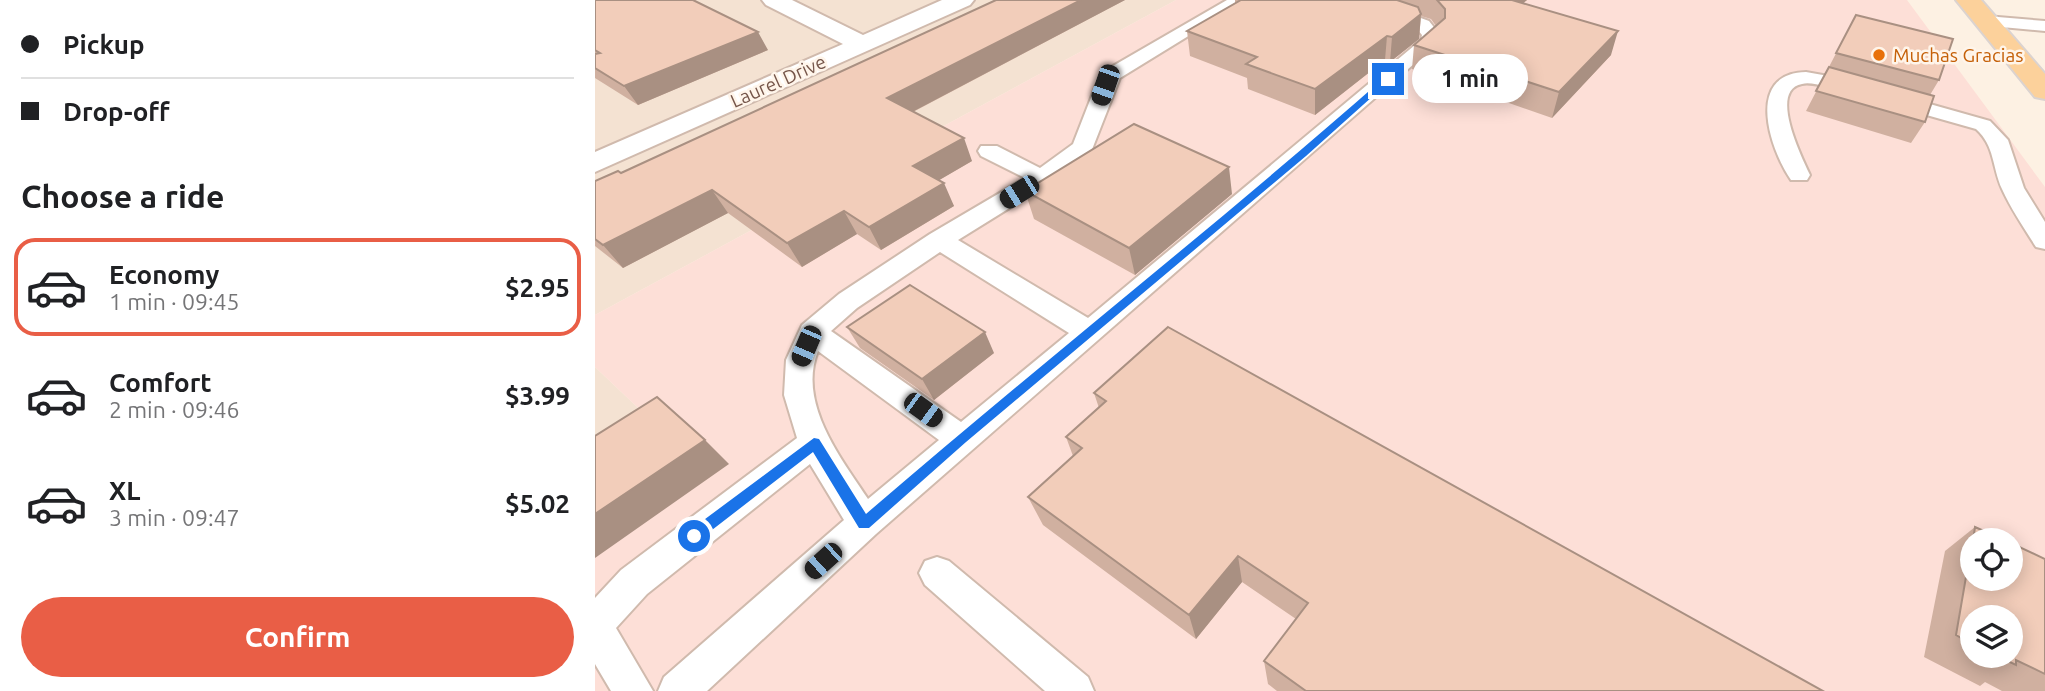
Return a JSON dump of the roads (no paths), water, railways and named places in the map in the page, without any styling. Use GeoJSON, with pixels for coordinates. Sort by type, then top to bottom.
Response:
{"type":"FeatureCollection","features":[{"type":"Feature","properties":{"kind":"main road"},"geometry":{"type":"LineString","coordinates":[[1968,0],[2045,91]]}},
{"type":"Feature","properties":{"kind":"street"},"geometry":{"type":"LineString","coordinates":[[774,0],[863,44]]}},
{"type":"Feature","properties":{"kind":"street","name":"Laurel Drive"},"geometry":{"type":"LineString","coordinates":[[595,163],[962,0]]}},
{"type":"Feature","properties":{"kind":"lane"},"geometry":{"type":"LineString","coordinates":[[864,523],[814,443],[799,395],[800,360],[812,332],[848,301],[939,240],[1042,177],[1083,147],[1105,85],[1113,74],[1238,0]]}},
{"type":"Feature","properties":{"kind":"lane"},"geometry":{"type":"LineString","coordinates":[[678,691],[961,439],[1303,154],[1430,42],[1431,35],[1423,25],[1355,0]]}},
{"type":"Feature","properties":{"kind":"lane"},"geometry":{"type":"LineString","coordinates":[[1986,20],[2045,26]]}},
{"type":"Feature","properties":{"kind":"lane"},"geometry":{"type":"LineString","coordinates":[[1799,175],[1786,148],[1777,102],[1781,88],[1792,79],[1827,81],[1983,125],[1995,134],[2005,156],[2011,186],[2045,241]]}},
{"type":"Feature","properties":{"kind":"lane"},"geometry":{"type":"LineString","coordinates":[[989,151],[1042,177]]}},
{"type":"Feature","properties":{"kind":"lane"},"geometry":{"type":"LineString","coordinates":[[939,240],[1089,332]]}},
{"type":"Feature","properties":{"kind":"lane"},"geometry":{"type":"LineString","coordinates":[[812,332],[961,439]]}},
{"type":"Feature","properties":{"kind":"lane"},"geometry":{"type":"LineString","coordinates":[[633,691],[596,630],[600,619],[634,582],[814,443]]}},
{"type":"Feature","properties":{"kind":"lane"},"geometry":{"type":"LineString","coordinates":[[937,573],[1074,691]]}},
{"type":"Feature","properties":{"kind":"place","name":"Muchas Gracias"},"geometry":{"type":"Point","coordinates":[1879,55]}}]}
